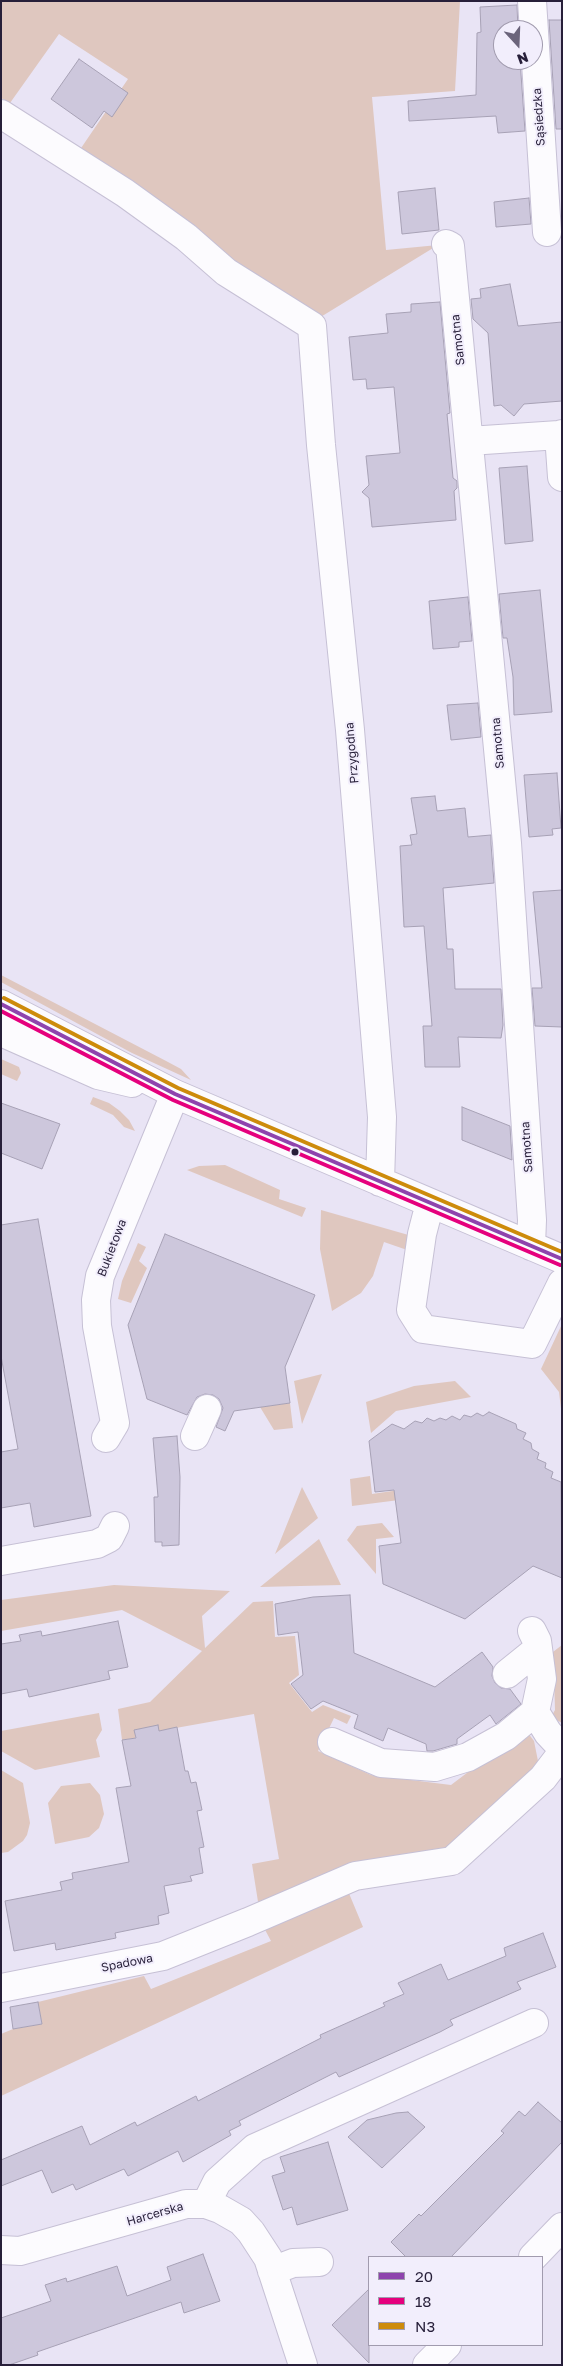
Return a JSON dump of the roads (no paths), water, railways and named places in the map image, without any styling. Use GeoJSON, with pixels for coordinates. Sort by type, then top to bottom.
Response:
{"type":"FeatureCollection","features":[{"type":"Feature","properties":{"kind":"street","name":"Sąsiedzka"},"geometry":{"type":"LineString","coordinates":[[532,1],[547,232]]}},
{"type":"Feature","properties":{"kind":"street","name":"Przygodna"},"geometry":{"type":"LineString","coordinates":[[1,114],[125,193],[186,237],[226,272],[312,326],[320,445],[350,730],[382,1117],[380,1182]]}},
{"type":"Feature","properties":{"kind":"street","name":"Samotna"},"geometry":{"type":"LineString","coordinates":[[446,244],[450,246],[507,843],[532,1220],[531,1246]]}},
{"type":"Feature","properties":{"kind":"street"},"geometry":{"type":"LineString","coordinates":[[469,441],[560,434],[562,477]]}},
{"type":"Feature","properties":{"kind":"street"},"geometry":{"type":"LineString","coordinates":[[1,1004],[86,1046],[174,1094],[562,1259]]}},
{"type":"Feature","properties":{"kind":"street"},"geometry":{"type":"LineString","coordinates":[[1,1032],[98,1074],[174,1094]]}},
{"type":"Feature","properties":{"kind":"street","name":"Bukietowa"},"geometry":{"type":"LineString","coordinates":[[106,1438],[115,1423],[97,1326],[96,1300],[100,1276],[174,1094]]}},
{"type":"Feature","properties":{"kind":"street"},"geometry":{"type":"LineString","coordinates":[[430,1203],[422,1234],[411,1310],[423,1329],[532,1344],[562,1283]]}},
{"type":"Feature","properties":{"kind":"street"},"geometry":{"type":"LineString","coordinates":[[195,1436],[207,1409]]}},
{"type":"Feature","properties":{"kind":"street"},"geometry":{"type":"LineString","coordinates":[[1,1562],[97,1544],[109,1538],[115,1526]]}},
{"type":"Feature","properties":{"kind":"street"},"geometry":{"type":"LineString","coordinates":[[332,1742],[381,1763],[435,1767],[468,1758],[506,1736],[535,1712],[542,1679],[535,1640],[507,1674]]}},
{"type":"Feature","properties":{"kind":"street"},"geometry":{"type":"LineString","coordinates":[[535,1712],[548,1733],[562,1748]]}},
{"type":"Feature","properties":{"kind":"street","name":"Spadowa"},"geometry":{"type":"LineString","coordinates":[[1,1988],[163,1956],[355,1876],[452,1861],[543,1778],[562,1753]]}},
{"type":"Feature","properties":{"kind":"street"},"geometry":{"type":"LineString","coordinates":[[206,2204],[217,2182],[255,2148],[534,2023]]}},
{"type":"Feature","properties":{"kind":"street","name":"Harcerska"},"geometry":{"type":"LineString","coordinates":[[1,2250],[20,2251],[186,2204],[206,2204],[241,2221],[251,2232],[272,2270],[303,2365]]}},
{"type":"Feature","properties":{"kind":"street"},"geometry":{"type":"LineString","coordinates":[[533,2256],[562,2228]]}},
{"type":"Feature","properties":{"kind":"street"},"geometry":{"type":"LineString","coordinates":[[272,2270],[293,2263],[320,2262]]}},
{"type":"Feature","properties":{"kind":"street"},"geometry":{"type":"LineString","coordinates":[[427,2365],[446,2346]]}}]}
